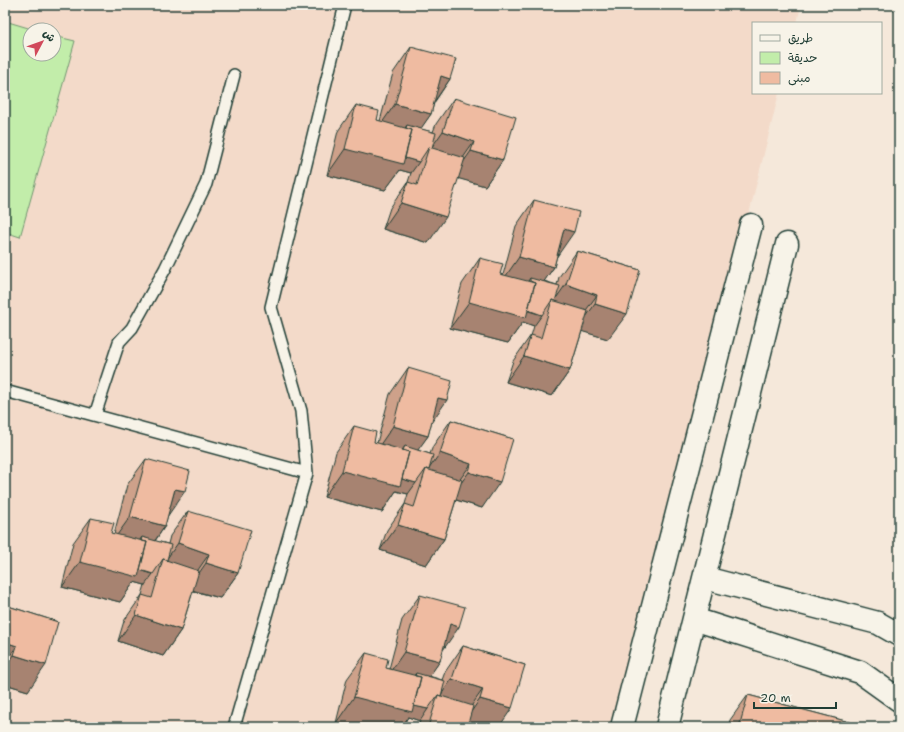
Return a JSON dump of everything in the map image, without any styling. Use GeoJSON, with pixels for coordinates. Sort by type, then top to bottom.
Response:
{"type":"FeatureCollection","features":[{"type":"Feature","properties":{"kind":"street"},"geometry":{"type":"LineString","coordinates":[[622,727],[752,226]]}},
{"type":"Feature","properties":{"kind":"street"},"geometry":{"type":"LineString","coordinates":[[667,727],[788,244]]}},
{"type":"Feature","properties":{"kind":"street"},"geometry":{"type":"LineString","coordinates":[[705,578],[878,624],[899,635]]}},
{"type":"Feature","properties":{"kind":"street"},"geometry":{"type":"LineString","coordinates":[[694,619],[860,672],[899,700]]}},
{"type":"Feature","properties":{"kind":"lane"},"geometry":{"type":"LineString","coordinates":[[234,727],[307,473],[301,411],[270,307],[345,5]]}},
{"type":"Feature","properties":{"kind":"lane"},"geometry":{"type":"LineString","coordinates":[[95,415],[119,342],[132,328],[165,269],[206,184],[234,75]]}},
{"type":"Feature","properties":{"kind":"lane"},"geometry":{"type":"LineString","coordinates":[[5,391],[307,473]]}},
{"type":"Feature","properties":{"kind":"shaded area"},"geometry":{"type":"Polygon","coordinates":[[[5,5],[801,5],[797,22],[752,22],[752,94],[779,94],[622,727],[5,727],[5,5]]]}},
{"type":"Feature","properties":{"kind":"green space"},"geometry":{"type":"Polygon","coordinates":[[[5,21],[22,26],[22,62],[62,62],[62,38],[75,41],[20,237],[5,232],[5,21]]]}},
{"type":"Feature","properties":{"kind":"building"},"geometry":{"type":"Polygon","coordinates":[[[411,47],[456,59],[450,79],[441,76],[431,114],[395,104],[411,47]]]}},
{"type":"Feature","properties":{"kind":"building"},"geometry":{"type":"Polygon","coordinates":[[[454,98],[516,117],[503,160],[471,151],[474,142],[443,131],[454,98]]]}},
{"type":"Feature","properties":{"kind":"building"},"geometry":{"type":"Polygon","coordinates":[[[356,105],[379,111],[377,120],[412,130],[403,164],[345,149],[356,105]]]}},
{"type":"Feature","properties":{"kind":"building"},"geometry":{"type":"Polygon","coordinates":[[[407,125],[436,133],[432,148],[429,147],[419,162],[405,158],[412,130],[406,128],[407,125]]]}},
{"type":"Feature","properties":{"kind":"building"},"geometry":{"type":"Polygon","coordinates":[[[429,147],[465,158],[446,217],[401,203],[408,182],[417,185],[429,147]]]}},
{"type":"Feature","properties":{"kind":"building"},"geometry":{"type":"Polygon","coordinates":[[[534,200],[579,212],[574,232],[564,229],[554,267],[519,257],[534,200]]]}},
{"type":"Feature","properties":{"kind":"building"},"geometry":{"type":"Polygon","coordinates":[[[577,251],[640,270],[627,314],[595,304],[597,295],[566,284],[577,251]]]}},
{"type":"Feature","properties":{"kind":"building"},"geometry":{"type":"Polygon","coordinates":[[[480,258],[503,264],[500,274],[535,283],[526,318],[469,302],[480,258]]]}},
{"type":"Feature","properties":{"kind":"building"},"geometry":{"type":"Polygon","coordinates":[[[530,278],[560,286],[555,301],[552,300],[542,315],[528,310],[535,283],[530,281],[530,278]]]}},
{"type":"Feature","properties":{"kind":"building"},"geometry":{"type":"Polygon","coordinates":[[[552,300],[588,311],[570,370],[524,356],[531,335],[541,338],[552,300]]]}},
{"type":"Feature","properties":{"kind":"building"},"geometry":{"type":"Polygon","coordinates":[[[408,368],[452,381],[447,400],[438,398],[428,436],[393,426],[408,368]]]}},
{"type":"Feature","properties":{"kind":"building"},"geometry":{"type":"Polygon","coordinates":[[[451,420],[513,439],[500,482],[469,472],[471,464],[440,453],[451,420]]]}},
{"type":"Feature","properties":{"kind":"building"},"geometry":{"type":"Polygon","coordinates":[[[354,426],[376,432],[374,442],[409,452],[400,486],[342,471],[354,426]]]}},
{"type":"Feature","properties":{"kind":"building"},"geometry":{"type":"Polygon","coordinates":[[[405,446],[433,455],[429,470],[426,469],[416,483],[402,479],[409,452],[403,450],[405,446]]]}},
{"type":"Feature","properties":{"kind":"building"},"geometry":{"type":"Polygon","coordinates":[[[146,459],[190,471],[185,491],[175,489],[165,526],[130,517],[146,459]]]}},
{"type":"Feature","properties":{"kind":"building"},"geometry":{"type":"Polygon","coordinates":[[[426,469],[462,480],[444,539],[398,525],[405,504],[414,507],[426,469]]]}},
{"type":"Feature","properties":{"kind":"building"},"geometry":{"type":"Polygon","coordinates":[[[188,511],[251,530],[238,573],[206,563],[209,554],[178,543],[188,511]]]}},
{"type":"Feature","properties":{"kind":"building"},"geometry":{"type":"Polygon","coordinates":[[[91,518],[114,523],[111,533],[147,542],[138,577],[80,562],[91,518]]]}},
{"type":"Feature","properties":{"kind":"building"},"geometry":{"type":"Polygon","coordinates":[[[142,537],[171,545],[167,560],[163,559],[153,574],[140,570],[147,542],[141,541],[142,537]]]}},
{"type":"Feature","properties":{"kind":"building"},"geometry":{"type":"Polygon","coordinates":[[[163,559],[199,571],[181,630],[136,615],[142,595],[152,598],[163,559]]]}},
{"type":"Feature","properties":{"kind":"building"},"geometry":{"type":"Polygon","coordinates":[[[420,595],[465,607],[459,627],[450,624],[440,661],[404,652],[420,595]]]}},
{"type":"Feature","properties":{"kind":"building"},"geometry":{"type":"Polygon","coordinates":[[[5,605],[58,622],[46,665],[14,655],[17,646],[5,642],[5,605]]]}},
{"type":"Feature","properties":{"kind":"building"},"geometry":{"type":"Polygon","coordinates":[[[463,646],[525,665],[512,708],[480,699],[483,689],[452,679],[463,646]]]}},
{"type":"Feature","properties":{"kind":"building"},"geometry":{"type":"Polygon","coordinates":[[[366,653],[388,659],[386,668],[421,677],[412,712],[354,697],[366,653]]]}},
{"type":"Feature","properties":{"kind":"building"},"geometry":{"type":"Polygon","coordinates":[[[416,673],[445,681],[441,696],[438,695],[428,709],[414,706],[421,677],[415,676],[416,673]]]}},
{"type":"Feature","properties":{"kind":"building"},"geometry":{"type":"Polygon","coordinates":[[[438,695],[473,706],[467,727],[428,727],[438,695]]]}},
{"type":"Feature","properties":{"kind":"building"},"geometry":{"type":"Polygon","coordinates":[[[748,695],[868,727],[739,727],[748,695]]]}},
{"type":"Feature","properties":{"kind":"building"},"geometry":{"type":"Polygon","coordinates":[[[73,724],[84,727],[72,727],[73,724]]]}}]}
